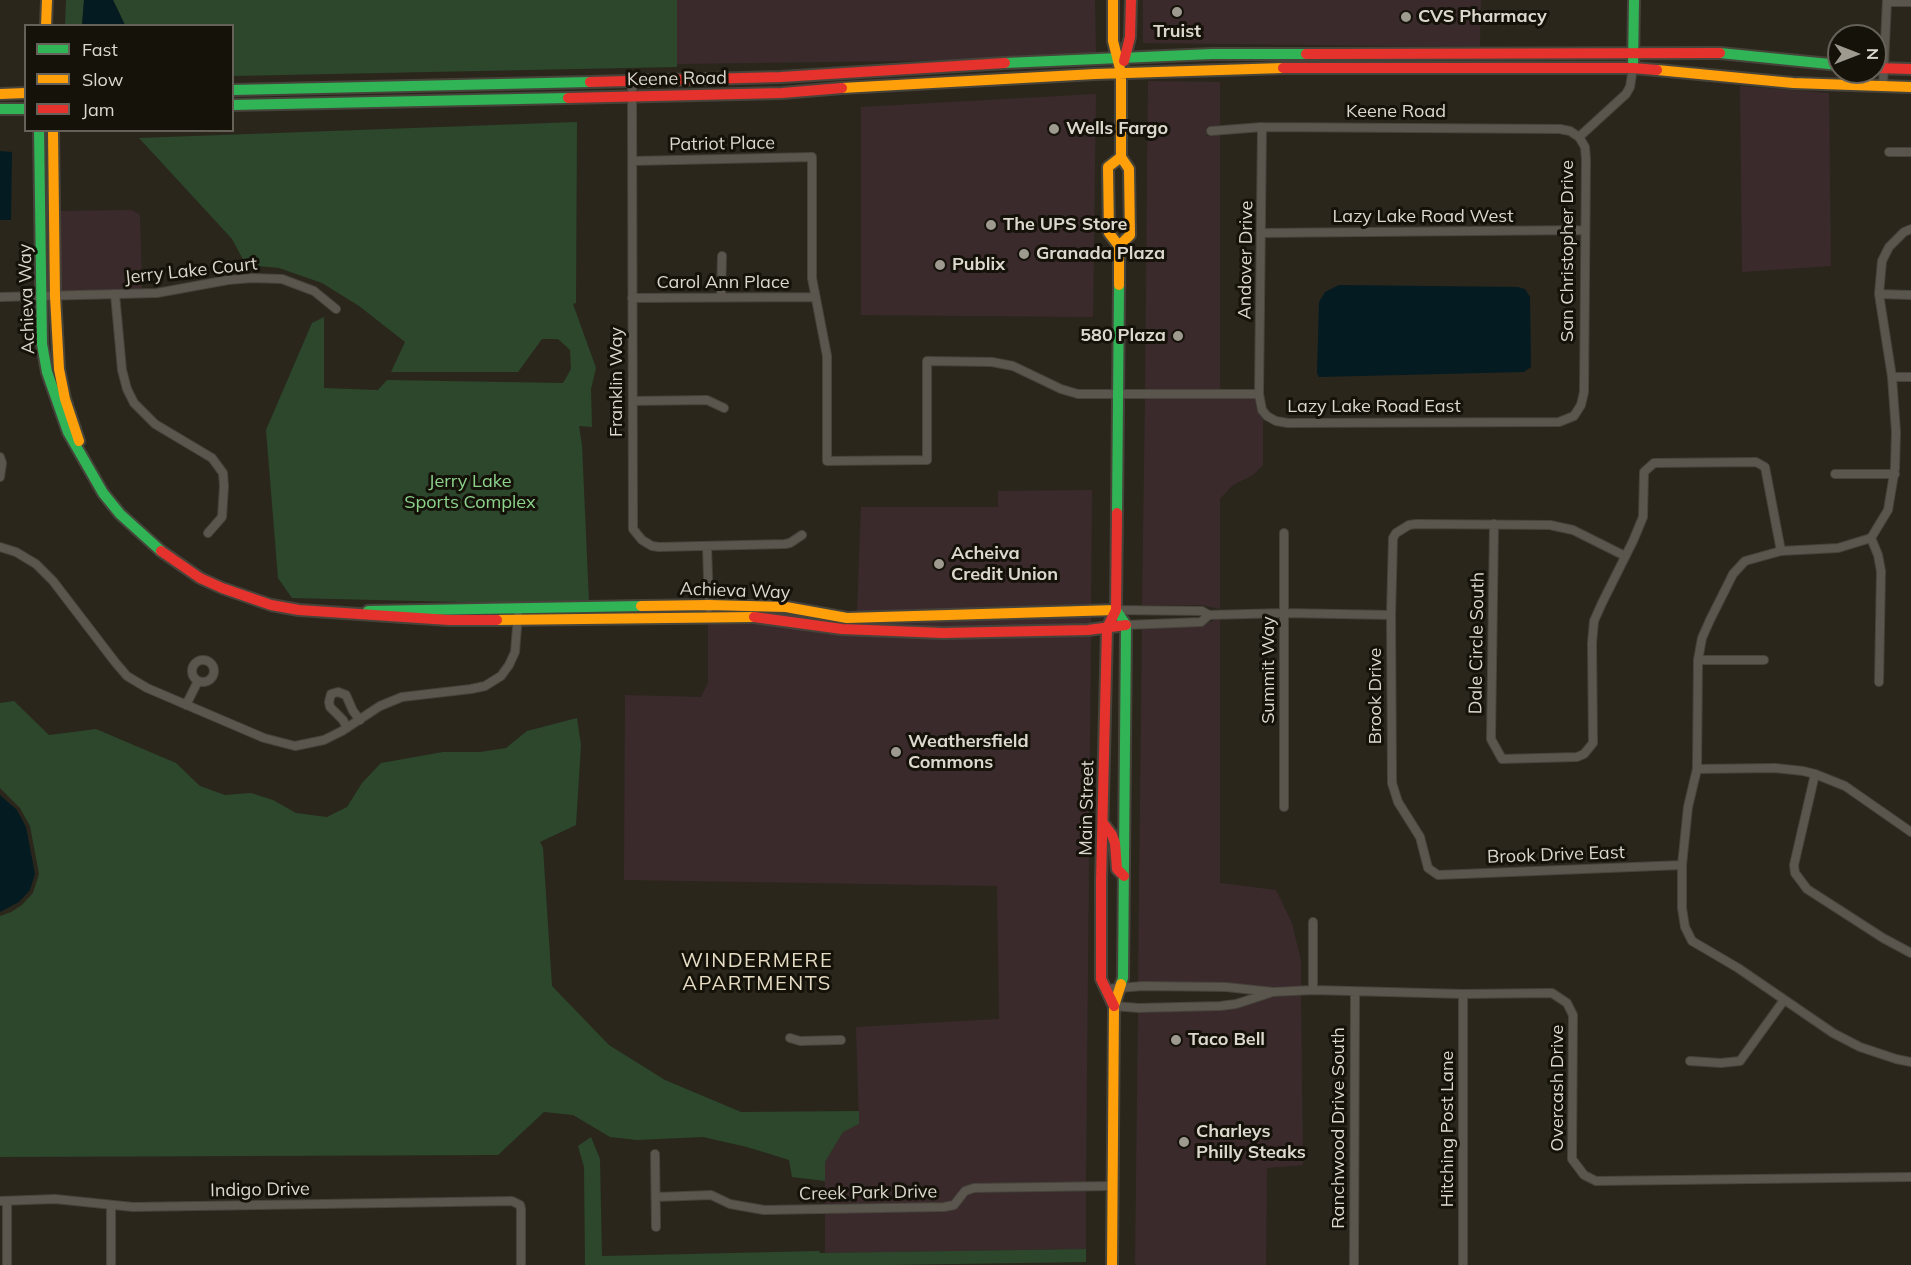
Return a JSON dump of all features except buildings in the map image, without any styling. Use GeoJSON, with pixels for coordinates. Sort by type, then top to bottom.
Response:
{"type":"FeatureCollection","features":[{"type":"Feature","properties":{"kind":"main road"},"geometry":{"type":"LineString","coordinates":[[46,24],[47,0]]}},
{"type":"Feature","properties":{"kind":"main road","name":"Main Street"},"geometry":{"type":"LineString","coordinates":[[1113,0],[1113,41],[1121,57]]}},
{"type":"Feature","properties":{"kind":"main road","name":"Main Street"},"geometry":{"type":"LineString","coordinates":[[1119,246],[1130,235],[1129,169],[1121,157],[1121,57],[1130,37],[1131,0]]}},
{"type":"Feature","properties":{"kind":"main road","name":"San Christopher Drive"},"geometry":{"type":"LineString","coordinates":[[1634,0],[1634,68]]}},
{"type":"Feature","properties":{"kind":"main road","name":"Keene Road"},"geometry":{"type":"LineString","coordinates":[[234,90],[781,78],[948,66],[1212,54],[1634,51],[1726,53],[1827,64]]}},
{"type":"Feature","properties":{"kind":"main road","name":"Keene Road"},"geometry":{"type":"LineString","coordinates":[[234,105],[458,102],[782,93],[883,84],[1121,73],[1365,67],[1634,68],[1773,82],[1911,87]]}},
{"type":"Feature","properties":{"kind":"main road"},"geometry":{"type":"LineString","coordinates":[[1887,68],[1911,69]]}},
{"type":"Feature","properties":{"kind":"main road"},"geometry":{"type":"LineString","coordinates":[[0,94],[24,93]]}},
{"type":"Feature","properties":{"kind":"main road"},"geometry":{"type":"LineString","coordinates":[[0,109],[24,109]]}},
{"type":"Feature","properties":{"kind":"main road","name":"Achieva Way"},"geometry":{"type":"LineString","coordinates":[[39,132],[42,344],[47,372],[68,432],[103,493],[120,514],[159,550],[200,578],[231,592],[270,605],[377,617],[439,620],[763,617],[842,629],[943,633],[1107,628],[1126,625]]}},
{"type":"Feature","properties":{"kind":"main road","name":"Achieva Way"},"geometry":{"type":"LineString","coordinates":[[53,132],[59,369],[65,399],[84,459]]}},
{"type":"Feature","properties":{"kind":"main road","name":"Main Street"},"geometry":{"type":"LineString","coordinates":[[1114,1006],[1101,979],[1107,628],[1116,610],[1118,395],[1119,246],[1109,233],[1108,167],[1121,157]]}},
{"type":"Feature","properties":{"kind":"main road","name":"Achieva Way"},"geometry":{"type":"LineString","coordinates":[[353,613],[377,610],[709,605],[786,607],[847,618],[1052,614],[1116,610]]}},
{"type":"Feature","properties":{"kind":"main road"},"geometry":{"type":"LineString","coordinates":[[1116,610],[1126,625]]}},
{"type":"Feature","properties":{"kind":"main road","name":"Main Street"},"geometry":{"type":"LineString","coordinates":[[1112,1265],[1114,1006],[1124,978],[1126,625]]}},
{"type":"Feature","properties":{"kind":"main road"},"geometry":{"type":"LineString","coordinates":[[1103,823],[1112,835],[1118,869],[1124,876]]}},
{"type":"Feature","properties":{"kind":"street"},"geometry":{"type":"LineString","coordinates":[[1885,24],[1887,1],[1911,2]]}},
{"type":"Feature","properties":{"kind":"street","name":"San Christopher Drive"},"geometry":{"type":"LineString","coordinates":[[1574,416],[1581,405],[1584,392],[1586,160],[1585,147],[1578,137],[1626,94],[1634,68]]}},
{"type":"Feature","properties":{"kind":"street","name":"Franklin Way"},"geometry":{"type":"LineString","coordinates":[[632,82],[633,529],[642,540],[652,546],[785,544],[802,535]]}},
{"type":"Feature","properties":{"kind":"street","name":"Keene Road"},"geometry":{"type":"LineString","coordinates":[[1211,131],[1262,127],[1560,129],[1570,131],[1578,137]]}},
{"type":"Feature","properties":{"kind":"street","name":"Andover Drive"},"geometry":{"type":"LineString","coordinates":[[1259,394],[1262,127]]}},
{"type":"Feature","properties":{"kind":"street"},"geometry":{"type":"LineString","coordinates":[[1889,152],[1911,152]]}},
{"type":"Feature","properties":{"kind":"street","name":"Patriot Place"},"geometry":{"type":"LineString","coordinates":[[633,161],[812,158],[814,297]]}},
{"type":"Feature","properties":{"kind":"street"},"geometry":{"type":"LineString","coordinates":[[1911,229],[1904,232],[1889,247],[1882,261],[1879,294],[1892,377],[1896,432],[1895,474],[1888,510],[1871,537],[1838,548],[1782,552],[1745,561],[1733,574],[1706,629],[1698,660],[1697,769],[1688,807],[1682,865],[1682,908],[1685,927],[1692,941],[1738,968],[1833,1033],[1860,1047],[1911,1062]]}},
{"type":"Feature","properties":{"kind":"street","name":"Lazy Lake Road West"},"geometry":{"type":"LineString","coordinates":[[1261,233],[1585,230]]}},
{"type":"Feature","properties":{"kind":"street"},"geometry":{"type":"LineString","coordinates":[[722,256],[722,297]]}},
{"type":"Feature","properties":{"kind":"street","name":"Jerry Lake Court"},"geometry":{"type":"LineString","coordinates":[[0,297],[157,293],[228,280],[282,279],[314,291],[336,309]]}},
{"type":"Feature","properties":{"kind":"street"},"geometry":{"type":"LineString","coordinates":[[115,294],[122,370],[134,403],[150,420],[212,458],[223,473],[222,517],[208,533]]}},
{"type":"Feature","properties":{"kind":"street"},"geometry":{"type":"LineString","coordinates":[[1879,294],[1911,295]]}},
{"type":"Feature","properties":{"kind":"street"},"geometry":{"type":"LineString","coordinates":[[814,297],[827,357],[827,461],[927,460],[927,361],[992,362],[1013,366],[1061,389],[1078,394],[1259,394]]}},
{"type":"Feature","properties":{"kind":"street","name":"Carol Ann Place"},"geometry":{"type":"LineString","coordinates":[[632,298],[814,297]]}},
{"type":"Feature","properties":{"kind":"street"},"geometry":{"type":"LineString","coordinates":[[1892,377],[1911,376]]}},
{"type":"Feature","properties":{"kind":"street","name":"Lazy Lake Road East"},"geometry":{"type":"LineString","coordinates":[[1259,394],[1262,410],[1267,416],[1276,421],[1288,423],[1559,422],[1574,416]]}},
{"type":"Feature","properties":{"kind":"street"},"geometry":{"type":"LineString","coordinates":[[633,401],[707,400],[724,408]]}},
{"type":"Feature","properties":{"kind":"street"},"geometry":{"type":"LineString","coordinates":[[0,457],[0,477]]}},
{"type":"Feature","properties":{"kind":"street"},"geometry":{"type":"LineString","coordinates":[[1494,524],[1550,525],[1573,530],[1625,556],[1643,517],[1644,471],[1654,463],[1756,462],[1765,467],[1782,552]]}},
{"type":"Feature","properties":{"kind":"street"},"geometry":{"type":"LineString","coordinates":[[1835,474],[1895,474]]}},
{"type":"Feature","properties":{"kind":"street","name":"Brook Drive"},"geometry":{"type":"LineString","coordinates":[[1433,872],[1426,865],[1420,837],[1398,802],[1392,783],[1393,537],[1404,527],[1416,524],[1494,524]]}},
{"type":"Feature","properties":{"kind":"street","name":"Dale Circle South"},"geometry":{"type":"LineString","coordinates":[[1494,524],[1491,739],[1502,759],[1577,757],[1584,754],[1593,743],[1592,643],[1594,621],[1625,556]]}},
{"type":"Feature","properties":{"kind":"street","name":"Summit Way"},"geometry":{"type":"LineString","coordinates":[[1284,533],[1284,807]]}},
{"type":"Feature","properties":{"kind":"street"},"geometry":{"type":"LineString","coordinates":[[1871,537],[1881,571],[1879,682]]}},
{"type":"Feature","properties":{"kind":"street"},"geometry":{"type":"LineString","coordinates":[[707,546],[711,619]]}},
{"type":"Feature","properties":{"kind":"street"},"geometry":{"type":"LineString","coordinates":[[0,547],[16,552],[36,564],[54,581],[127,676],[147,688],[264,738],[295,746],[324,740],[380,706],[402,698],[471,689],[484,686],[501,676],[515,652],[518,607]]}},
{"type":"Feature","properties":{"kind":"street"},"geometry":{"type":"LineString","coordinates":[[1116,610],[1202,611],[1209,615],[1284,613],[1391,615]]}},
{"type":"Feature","properties":{"kind":"street"},"geometry":{"type":"LineString","coordinates":[[1126,625],[1201,622],[1209,615]]}},
{"type":"Feature","properties":{"kind":"street"},"geometry":{"type":"LineString","coordinates":[[1698,660],[1764,660]]}},
{"type":"Feature","properties":{"kind":"street"},"geometry":{"type":"LineString","coordinates":[[186,705],[198,681]]}},
{"type":"Feature","properties":{"kind":"street"},"geometry":{"type":"LineString","coordinates":[[347,728],[343,720],[330,707],[331,694],[338,692],[346,695],[352,711],[360,720]]}},
{"type":"Feature","properties":{"kind":"street"},"geometry":{"type":"LineString","coordinates":[[1697,769],[1775,768],[1815,774],[1845,786],[1911,832]]}},
{"type":"Feature","properties":{"kind":"street"},"geometry":{"type":"LineString","coordinates":[[1815,774],[1794,864],[1795,873],[1807,889],[1882,938],[1911,953]]}},
{"type":"Feature","properties":{"kind":"street","name":"Brook Drive East"},"geometry":{"type":"LineString","coordinates":[[1433,872],[1441,875],[1682,865]]}},
{"type":"Feature","properties":{"kind":"street"},"geometry":{"type":"LineString","coordinates":[[1313,922],[1313,990]]}},
{"type":"Feature","properties":{"kind":"street","name":"Overcash Drive"},"geometry":{"type":"LineString","coordinates":[[1106,989],[1226,987],[1273,992],[1313,990],[1463,994],[1548,993],[1556,995],[1567,1003],[1573,1020],[1572,1159],[1584,1175],[1596,1181],[1911,1177]]}},
{"type":"Feature","properties":{"kind":"street","name":"Overcash Drive"},"geometry":{"type":"LineString","coordinates":[[1114,1006],[1139,1008],[1220,1006],[1236,1004],[1273,992]]}},
{"type":"Feature","properties":{"kind":"street","name":"Ranchwood Drive South"},"geometry":{"type":"LineString","coordinates":[[1354,1265],[1355,992]]}},
{"type":"Feature","properties":{"kind":"street","name":"Hitching Post Lane"},"geometry":{"type":"LineString","coordinates":[[1463,994],[1463,1265]]}},
{"type":"Feature","properties":{"kind":"street"},"geometry":{"type":"LineString","coordinates":[[1690,1060],[1721,1063],[1740,1061],[1784,1000]]}},
{"type":"Feature","properties":{"kind":"street"},"geometry":{"type":"LineString","coordinates":[[790,1038],[800,1041],[841,1040]]}},
{"type":"Feature","properties":{"kind":"street"},"geometry":{"type":"LineString","coordinates":[[656,1154],[656,1227]]}},
{"type":"Feature","properties":{"kind":"street","name":"Creek Park Drive"},"geometry":{"type":"LineString","coordinates":[[656,1197],[711,1195],[730,1204],[756,1209],[944,1207],[954,1205],[965,1191],[974,1188],[1112,1186]]}},
{"type":"Feature","properties":{"kind":"street","name":"Indigo Drive"},"geometry":{"type":"LineString","coordinates":[[3,1201],[55,1199],[133,1207],[507,1201],[520,1205],[521,1265]]}},
{"type":"Feature","properties":{"kind":"street"},"geometry":{"type":"LineString","coordinates":[[3,1201],[7,1265]]}},
{"type":"Feature","properties":{"kind":"street"},"geometry":{"type":"LineString","coordinates":[[111,1205],[111,1265]]}},
{"type":"Feature","properties":{"kind":"shaded area"},"geometry":{"type":"Polygon","coordinates":[[[677,0],[1095,0],[1096,54],[981,60],[677,64],[677,0]]]}},
{"type":"Feature","properties":{"kind":"shaded area"},"geometry":{"type":"Polygon","coordinates":[[[1143,0],[1481,0],[1480,47],[1143,43],[1143,0]]]}},
{"type":"Feature","properties":{"kind":"shaded area"},"geometry":{"type":"Polygon","coordinates":[[[1148,81],[1220,82],[1220,125],[1206,128],[1207,136],[1220,134],[1220,389],[1145,390],[1148,81]]]}},
{"type":"Feature","properties":{"kind":"shaded area"},"geometry":{"type":"Polygon","coordinates":[[[1740,86],[1829,93],[1831,266],[1742,272],[1740,86]]]}},
{"type":"Feature","properties":{"kind":"shaded area"},"geometry":{"type":"Polygon","coordinates":[[[1096,94],[1093,317],[861,315],[861,107],[1096,94]]]}},
{"type":"Feature","properties":{"kind":"shaded area"},"geometry":{"type":"Polygon","coordinates":[[[132,210],[140,215],[142,289],[60,291],[59,211],[132,210]]]}},
{"type":"Feature","properties":{"kind":"shaded area"},"geometry":{"type":"Polygon","coordinates":[[[1255,398],[1257,411],[1263,419],[1263,465],[1253,475],[1233,485],[1220,499],[1220,609],[1201,605],[1142,605],[1145,399],[1255,398]]]}},
{"type":"Feature","properties":{"kind":"shaded area"},"geometry":{"type":"Polygon","coordinates":[[[1092,490],[1091,608],[857,613],[861,507],[998,507],[998,491],[1092,490]]]}},
{"type":"Feature","properties":{"kind":"shaded area"},"geometry":{"type":"Polygon","coordinates":[[[715,610],[788,612],[847,622],[1091,617],[1091,625],[943,628],[842,625],[763,613],[715,614],[715,610]]]}},
{"type":"Feature","properties":{"kind":"shaded area"},"geometry":{"type":"Polygon","coordinates":[[[1220,618],[1220,883],[1276,890],[1292,923],[1301,961],[1301,986],[1138,982],[1142,627],[1201,626],[1220,618]]]}},
{"type":"Feature","properties":{"kind":"shaded area"},"geometry":{"type":"Polygon","coordinates":[[[763,621],[841,634],[1091,634],[1086,1182],[974,1184],[963,1187],[951,1201],[944,1203],[825,1204],[825,1162],[843,1132],[859,1124],[856,1027],[999,1019],[997,886],[624,880],[625,695],[701,697],[708,683],[708,624],[763,621]]]}},
{"type":"Feature","properties":{"kind":"shaded area"},"geometry":{"type":"Polygon","coordinates":[[[1301,995],[1303,1165],[1267,1168],[1266,1265],[1135,1265],[1138,1013],[1220,1010],[1238,1008],[1274,997],[1301,995]]]}},
{"type":"Feature","properties":{"kind":"shaded area"},"geometry":{"type":"Polygon","coordinates":[[[1086,1191],[1086,1249],[825,1253],[825,1213],[944,1212],[956,1209],[968,1195],[975,1193],[1086,1191]]]}},
{"type":"Feature","properties":{"kind":"green space"},"geometry":{"type":"Polygon","coordinates":[[[66,0],[84,0],[82,24],[65,24],[66,0]]]}},
{"type":"Feature","properties":{"kind":"green space"},"geometry":{"type":"Polygon","coordinates":[[[113,0],[677,0],[677,67],[234,76],[234,24],[125,24],[113,0]]]}},
{"type":"Feature","properties":{"kind":"green space","name":"Jerry Lake Sports Complex"},"geometry":{"type":"Polygon","coordinates":[[[577,122],[576,303],[573,304],[596,368],[591,389],[592,427],[579,426],[582,445],[589,602],[500,603],[292,598],[278,578],[266,430],[312,323],[324,317],[324,388],[378,390],[387,380],[563,383],[571,369],[570,350],[558,339],[542,339],[518,372],[391,372],[405,342],[359,306],[322,283],[279,268],[246,265],[232,239],[139,138],[577,122]]]}},
{"type":"Feature","properties":{"kind":"green space"},"geometry":{"type":"Polygon","coordinates":[[[14,701],[49,735],[96,729],[176,763],[200,786],[225,795],[251,793],[273,800],[296,813],[327,817],[347,807],[362,783],[381,763],[443,752],[480,752],[506,748],[527,731],[577,718],[581,745],[576,825],[540,842],[543,848],[552,986],[609,1045],[665,1080],[741,1112],[859,1111],[859,1124],[843,1132],[825,1162],[825,1181],[792,1177],[789,1160],[747,1147],[703,1137],[637,1140],[610,1137],[573,1115],[544,1112],[498,1155],[0,1157],[0,916],[22,905],[33,893],[39,874],[30,826],[20,808],[0,788],[0,703],[14,701]]]}},
{"type":"Feature","properties":{"kind":"green space"},"geometry":{"type":"Polygon","coordinates":[[[591,1137],[600,1159],[602,1256],[819,1251],[820,1253],[1086,1249],[1086,1262],[889,1265],[585,1265],[584,1167],[578,1146],[591,1137]]]}},
{"type":"Feature","properties":{"kind":"water"},"geometry":{"type":"Polygon","coordinates":[[[84,0],[113,0],[125,24],[82,24],[84,0]]]}},
{"type":"Feature","properties":{"kind":"water"},"geometry":{"type":"Polygon","coordinates":[[[0,151],[12,152],[11,220],[0,220],[0,151]]]}},
{"type":"Feature","properties":{"kind":"water"},"geometry":{"type":"Polygon","coordinates":[[[1339,285],[1518,287],[1525,289],[1530,297],[1531,367],[1524,372],[1319,377],[1317,373],[1319,302],[1325,292],[1339,285]]]}},
{"type":"Feature","properties":{"kind":"water"},"geometry":{"type":"Polygon","coordinates":[[[0,795],[17,810],[26,827],[35,874],[30,890],[19,902],[0,912],[0,795]]]}},
{"type":"Feature","properties":{"kind":"traffic: fast"},"geometry":{"type":"LineString","coordinates":[[1633,68],[1634,0]]}},
{"type":"Feature","properties":{"kind":"traffic: fast"},"geometry":{"type":"LineString","coordinates":[[1720,53],[1827,64]]}},
{"type":"Feature","properties":{"kind":"traffic: fast"},"geometry":{"type":"LineString","coordinates":[[1005,63],[1212,54],[1306,54]]}},
{"type":"Feature","properties":{"kind":"traffic: fast"},"geometry":{"type":"LineString","coordinates":[[234,90],[590,82]]}},
{"type":"Feature","properties":{"kind":"traffic: fast"},"geometry":{"type":"LineString","coordinates":[[234,105],[568,98]]}},
{"type":"Feature","properties":{"kind":"traffic: fast"},"geometry":{"type":"LineString","coordinates":[[0,109],[24,109]]}},
{"type":"Feature","properties":{"kind":"traffic: fast"},"geometry":{"type":"LineString","coordinates":[[39,132],[42,344],[47,372],[68,432],[103,493],[120,514],[161,551]]}},
{"type":"Feature","properties":{"kind":"traffic: fast"},"geometry":{"type":"LineString","coordinates":[[1117,513],[1119,285]]}},
{"type":"Feature","properties":{"kind":"traffic: fast"},"geometry":{"type":"LineString","coordinates":[[368,611],[641,606]]}},
{"type":"Feature","properties":{"kind":"traffic: fast"},"geometry":{"type":"LineString","coordinates":[[1116,610],[1126,625],[1123,978],[1121,984]]}},
{"type":"Feature","properties":{"kind":"traffic: slow"},"geometry":{"type":"LineString","coordinates":[[46,24],[47,0]]}},
{"type":"Feature","properties":{"kind":"traffic: slow"},"geometry":{"type":"LineString","coordinates":[[1113,0],[1113,41],[1121,73],[1121,157],[1129,169],[1130,235],[1119,246]]}},
{"type":"Feature","properties":{"kind":"traffic: slow"},"geometry":{"type":"LineString","coordinates":[[842,88],[1095,74],[1283,68]]}},
{"type":"Feature","properties":{"kind":"traffic: slow"},"geometry":{"type":"LineString","coordinates":[[1657,70],[1793,83],[1911,87]]}},
{"type":"Feature","properties":{"kind":"traffic: slow"},"geometry":{"type":"LineString","coordinates":[[0,94],[24,93]]}},
{"type":"Feature","properties":{"kind":"traffic: slow"},"geometry":{"type":"LineString","coordinates":[[53,132],[55,296],[59,369],[65,399],[79,441]]}},
{"type":"Feature","properties":{"kind":"traffic: slow"},"geometry":{"type":"LineString","coordinates":[[1119,285],[1119,246],[1109,233],[1108,167],[1121,157]]}},
{"type":"Feature","properties":{"kind":"traffic: slow"},"geometry":{"type":"LineString","coordinates":[[641,606],[786,607],[847,618],[1116,610]]}},
{"type":"Feature","properties":{"kind":"traffic: slow"},"geometry":{"type":"LineString","coordinates":[[497,620],[754,617]]}},
{"type":"Feature","properties":{"kind":"traffic: slow"},"geometry":{"type":"LineString","coordinates":[[1112,1265],[1114,1006],[1121,984]]}},
{"type":"Feature","properties":{"kind":"traffic: jam"},"geometry":{"type":"LineString","coordinates":[[1124,61],[1130,37],[1131,0]]}},
{"type":"Feature","properties":{"kind":"traffic: jam"},"geometry":{"type":"LineString","coordinates":[[1306,54],[1720,53]]}},
{"type":"Feature","properties":{"kind":"traffic: jam"},"geometry":{"type":"LineString","coordinates":[[590,82],[781,77],[1005,63]]}},
{"type":"Feature","properties":{"kind":"traffic: jam"},"geometry":{"type":"LineString","coordinates":[[1283,68],[1633,68],[1657,70]]}},
{"type":"Feature","properties":{"kind":"traffic: jam"},"geometry":{"type":"LineString","coordinates":[[1887,68],[1911,69]]}},
{"type":"Feature","properties":{"kind":"traffic: jam"},"geometry":{"type":"LineString","coordinates":[[568,98],[782,93],[842,88]]}},
{"type":"Feature","properties":{"kind":"traffic: jam"},"geometry":{"type":"LineString","coordinates":[[1114,1006],[1101,979],[1101,881],[1107,628],[1116,610],[1117,513]]}},
{"type":"Feature","properties":{"kind":"traffic: jam"},"geometry":{"type":"LineString","coordinates":[[161,551],[200,578],[271,605],[299,610],[449,620],[497,620]]}},
{"type":"Feature","properties":{"kind":"traffic: jam"},"geometry":{"type":"LineString","coordinates":[[754,617],[842,629],[943,633],[1088,630],[1126,625]]}},
{"type":"Feature","properties":{"kind":"traffic: jam"},"geometry":{"type":"LineString","coordinates":[[1103,823],[1112,835],[1115,843],[1117,869],[1124,876]]}},
{"type":"Feature","properties":{"kind":"place","name":"Truist"},"geometry":{"type":"Point","coordinates":[1177,12]}},
{"type":"Feature","properties":{"kind":"place","name":"CVS Pharmacy"},"geometry":{"type":"Point","coordinates":[1406,17]}},
{"type":"Feature","properties":{"kind":"place","name":"Wells Fargo"},"geometry":{"type":"Point","coordinates":[1054,129]}},
{"type":"Feature","properties":{"kind":"place","name":"The UPS Store"},"geometry":{"type":"Point","coordinates":[991,225]}},
{"type":"Feature","properties":{"kind":"place","name":"Granada Plaza"},"geometry":{"type":"Point","coordinates":[1024,254]}},
{"type":"Feature","properties":{"kind":"place","name":"Publix"},"geometry":{"type":"Point","coordinates":[940,265]}},
{"type":"Feature","properties":{"kind":"place","name":"580 Plaza"},"geometry":{"type":"Point","coordinates":[1178,336]}},
{"type":"Feature","properties":{"kind":"place","name":"Acheiva Credit Union"},"geometry":{"type":"Point","coordinates":[939,564]}},
{"type":"Feature","properties":{"kind":"place","name":"Weathersfield Commons"},"geometry":{"type":"Point","coordinates":[896,752]}},
{"type":"Feature","properties":{"kind":"place","name":"Taco Bell"},"geometry":{"type":"Point","coordinates":[1176,1040]}},
{"type":"Feature","properties":{"kind":"place","name":"Charleys Philly Steaks"},"geometry":{"type":"Point","coordinates":[1184,1142]}},
{"type":"Feature","properties":{"kind":"district","name":"WINDERMERE APARTMENTS"},"geometry":{"type":"Point","coordinates":[757,972]}}]}
